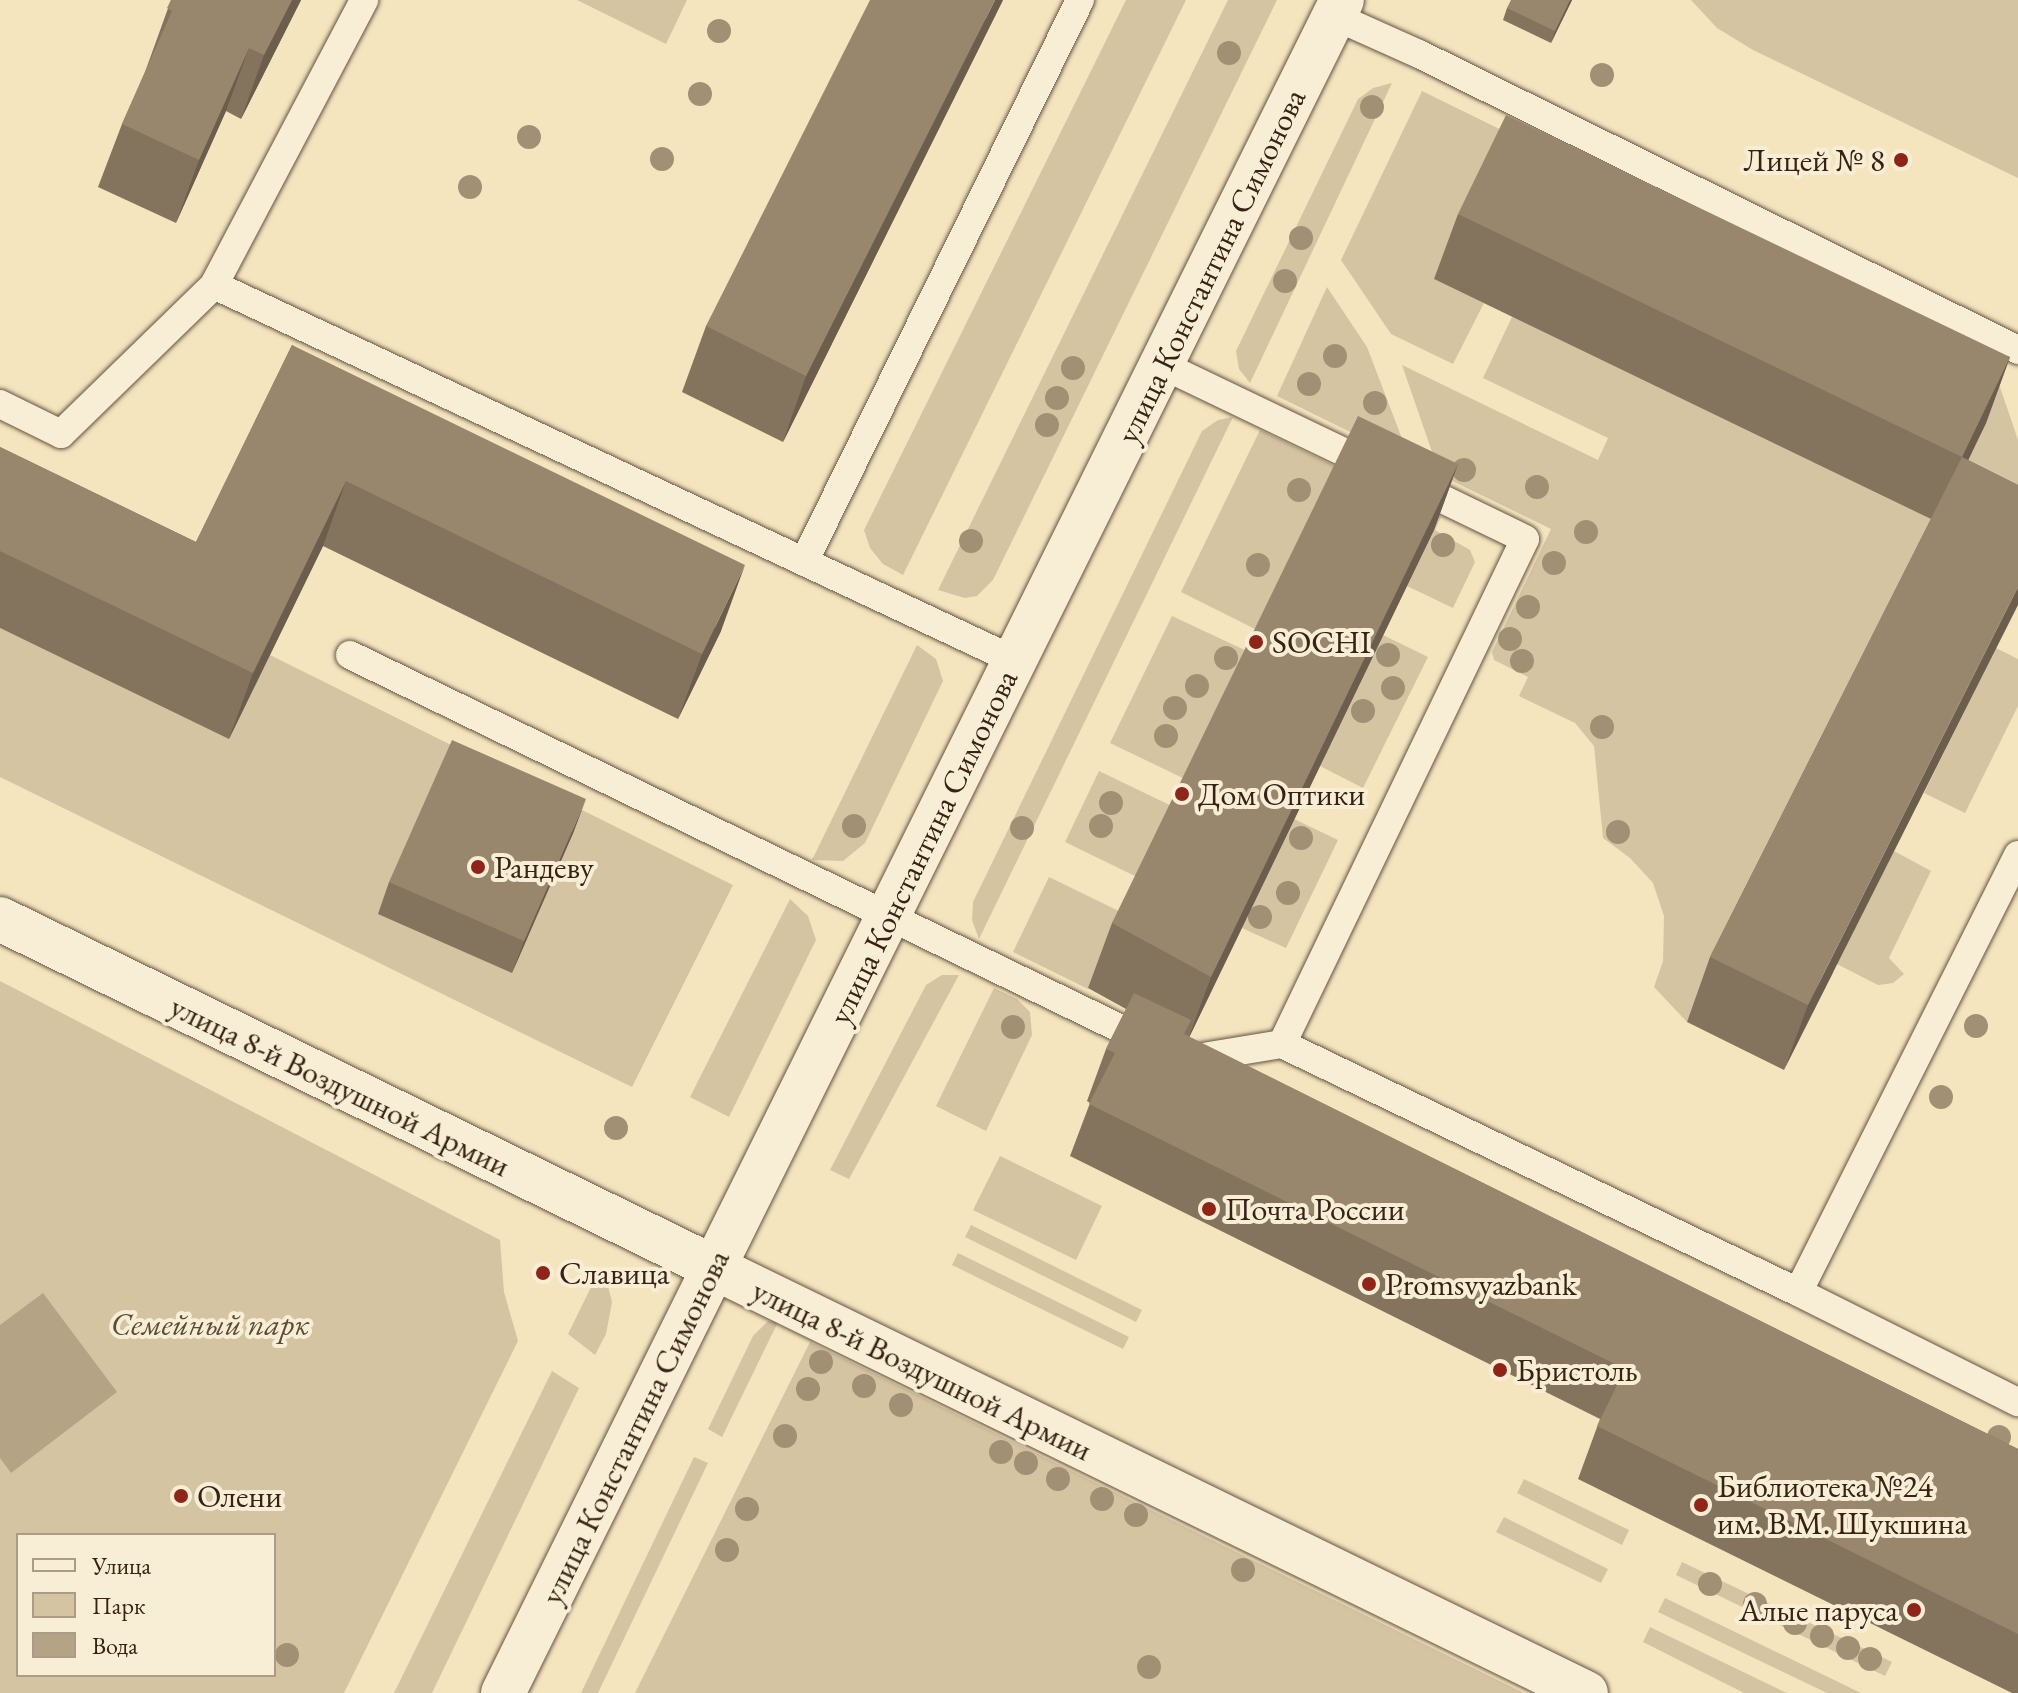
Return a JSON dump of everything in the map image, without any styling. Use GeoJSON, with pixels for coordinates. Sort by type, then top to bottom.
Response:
{"type":"FeatureCollection","features":[{"type":"Feature","properties":{"kind":"main road","name":"улица Константина Симонова"},"geometry":{"type":"LineString","coordinates":[[503,1693],[1338,8]]}},
{"type":"Feature","properties":{"kind":"main road","name":"улица 8-й Воздушной Армии"},"geometry":{"type":"LineString","coordinates":[[0,919],[1586,1693]]}},
{"type":"Feature","properties":{"kind":"lane"},"geometry":{"type":"LineString","coordinates":[[0,404],[61,434],[214,285],[364,0]]}},
{"type":"Feature","properties":{"kind":"lane"},"geometry":{"type":"LineString","coordinates":[[804,562],[1080,0]]}},
{"type":"Feature","properties":{"kind":"lane"},"geometry":{"type":"LineString","coordinates":[[1338,8],[1419,54],[2018,350]]}},
{"type":"Feature","properties":{"kind":"lane"},"geometry":{"type":"LineString","coordinates":[[214,285],[1016,661]]}},
{"type":"Feature","properties":{"kind":"lane"},"geometry":{"type":"LineString","coordinates":[[1162,365],[1525,539],[1282,1044]]}},
{"type":"Feature","properties":{"kind":"lane"},"geometry":{"type":"LineString","coordinates":[[350,655],[1185,1060],[1282,1044],[1798,1292],[2018,1402]]}},
{"type":"Feature","properties":{"kind":"lane"},"geometry":{"type":"LineString","coordinates":[[1798,1292],[2018,855]]}},
{"type":"Feature","properties":{"kind":"green space"},"geometry":{"type":"Polygon","coordinates":[[[577,0],[687,0],[666,44],[577,0]]]}},
{"type":"Feature","properties":{"kind":"green space"},"geometry":{"type":"Polygon","coordinates":[[[1126,0],[1186,0],[903,575],[883,564],[870,548],[864,530],[1126,0]]]}},
{"type":"Feature","properties":{"kind":"green space"},"geometry":{"type":"Polygon","coordinates":[[[1228,0],[1277,0],[993,580],[977,596],[965,598],[938,590],[1228,0]]]}},
{"type":"Feature","properties":{"kind":"green space"},"geometry":{"type":"Polygon","coordinates":[[[1691,0],[2018,0],[2018,178],[1753,50],[1717,28],[1691,0]]]}},
{"type":"Feature","properties":{"kind":"green space"},"geometry":{"type":"Polygon","coordinates":[[[1392,83],[1250,383],[1239,369],[1236,351],[1358,99],[1373,88],[1392,83]]]}},
{"type":"Feature","properties":{"kind":"green space"},"geometry":{"type":"Polygon","coordinates":[[[1422,91],[1571,164],[1434,279],[1484,303],[1453,364],[1391,334],[1341,260],[1422,91]]]}},
{"type":"Feature","properties":{"kind":"green space"},"geometry":{"type":"Polygon","coordinates":[[[1327,287],[1367,347],[1411,462],[1277,396],[1327,287]]]}},
{"type":"Feature","properties":{"kind":"green space"},"geometry":{"type":"Polygon","coordinates":[[[1512,317],[1990,376],[2000,387],[2018,440],[2018,562],[1687,1022],[1654,987],[1663,961],[1664,916],[1653,883],[1630,858],[1603,838],[1594,746],[1575,723],[1519,696],[1528,677],[1494,660],[1492,652],[1551,529],[1440,475],[1402,365],[1598,460],[1608,438],[1483,378],[1512,317]]]}},
{"type":"Feature","properties":{"kind":"green space"},"geometry":{"type":"Polygon","coordinates":[[[1233,417],[979,939],[972,920],[973,902],[1202,431],[1218,420],[1233,417]]]}},
{"type":"Feature","properties":{"kind":"green space"},"geometry":{"type":"Polygon","coordinates":[[[1260,430],[1441,517],[1435,530],[1470,550],[1475,562],[1453,608],[1407,586],[1434,530],[1261,632],[1181,592],[1260,430]]]}},
{"type":"Feature","properties":{"kind":"green space"},"geometry":{"type":"Polygon","coordinates":[[[1172,616],[1251,653],[1189,781],[1110,743],[1172,616]]]}},
{"type":"Feature","properties":{"kind":"green space"},"geometry":{"type":"Polygon","coordinates":[[[0,628],[229,738],[270,655],[733,885],[632,1087],[0,777],[0,628]]]}},
{"type":"Feature","properties":{"kind":"green space"},"geometry":{"type":"Polygon","coordinates":[[[1383,635],[1428,657],[1363,788],[1320,766],[1383,635]]]}},
{"type":"Feature","properties":{"kind":"green space"},"geometry":{"type":"Polygon","coordinates":[[[917,645],[936,659],[943,681],[865,843],[843,861],[812,860],[917,645]]]}},
{"type":"Feature","properties":{"kind":"green space"},"geometry":{"type":"Polygon","coordinates":[[[1996,648],[2018,659],[2018,706],[1965,813],[1924,793],[1996,648]]]}},
{"type":"Feature","properties":{"kind":"green space"},"geometry":{"type":"Polygon","coordinates":[[[1099,771],[1176,808],[1141,879],[1065,842],[1099,771]]]}},
{"type":"Feature","properties":{"kind":"green space"},"geometry":{"type":"Polygon","coordinates":[[[1294,819],[1338,840],[1286,948],[1242,928],[1294,819]]]}},
{"type":"Feature","properties":{"kind":"green space"},"geometry":{"type":"Polygon","coordinates":[[[1894,851],[1931,871],[1889,958],[1904,974],[1893,983],[1878,985],[1837,964],[1894,851]]]}},
{"type":"Feature","properties":{"kind":"green space"},"geometry":{"type":"Polygon","coordinates":[[[1049,877],[1125,914],[1088,989],[1013,952],[1049,877]]]}},
{"type":"Feature","properties":{"kind":"green space"},"geometry":{"type":"Polygon","coordinates":[[[790,899],[808,916],[816,940],[729,1117],[690,1097],[790,899]]]}},
{"type":"Feature","properties":{"kind":"green space"},"geometry":{"type":"Polygon","coordinates":[[[942,975],[959,975],[849,1179],[830,1170],[926,985],[942,975]]]}},
{"type":"Feature","properties":{"kind":"green space","name":"Семейный парк"},"geometry":{"type":"Polygon","coordinates":[[[0,981],[500,1240],[504,1292],[518,1341],[344,1693],[0,1693],[0,981]]]}},
{"type":"Feature","properties":{"kind":"green space"},"geometry":{"type":"Polygon","coordinates":[[[994,988],[1017,999],[1030,1012],[1032,1035],[986,1131],[936,1106],[994,988]]]}},
{"type":"Feature","properties":{"kind":"green space"},"geometry":{"type":"Polygon","coordinates":[[[1000,1156],[1102,1206],[1076,1260],[973,1210],[1000,1156]]]}},
{"type":"Feature","properties":{"kind":"green space"},"geometry":{"type":"Polygon","coordinates":[[[971,1225],[1142,1310],[1136,1322],[965,1237],[971,1225]]]}},
{"type":"Feature","properties":{"kind":"green space"},"geometry":{"type":"Polygon","coordinates":[[[958,1253],[1129,1337],[1123,1349],[952,1265],[958,1253]]]}},
{"type":"Feature","properties":{"kind":"green space"},"geometry":{"type":"Polygon","coordinates":[[[597,1275],[608,1286],[612,1302],[606,1334],[595,1355],[568,1334],[597,1275]]]}},
{"type":"Feature","properties":{"kind":"green space"},"geometry":{"type":"Polygon","coordinates":[[[768,1321],[778,1322],[722,1437],[708,1429],[753,1336],[768,1321]]]}},
{"type":"Feature","properties":{"kind":"green space"},"geometry":{"type":"Polygon","coordinates":[[[810,1342],[1226,1547],[1524,1693],[635,1693],[810,1342]]]}},
{"type":"Feature","properties":{"kind":"green space"},"geometry":{"type":"Polygon","coordinates":[[[552,1371],[579,1388],[432,1693],[394,1693],[552,1371]]]}},
{"type":"Feature","properties":{"kind":"green space"},"geometry":{"type":"Polygon","coordinates":[[[694,1457],[708,1463],[598,1693],[581,1693],[694,1457]]]}},
{"type":"Feature","properties":{"kind":"green space"},"geometry":{"type":"Polygon","coordinates":[[[1524,1479],[1629,1530],[1622,1545],[1517,1493],[1524,1479]]]}},
{"type":"Feature","properties":{"kind":"green space"},"geometry":{"type":"Polygon","coordinates":[[[1504,1517],[1608,1569],[1601,1583],[1496,1532],[1504,1517]]]}},
{"type":"Feature","properties":{"kind":"green space"},"geometry":{"type":"Polygon","coordinates":[[[1682,1562],[1892,1662],[1885,1676],[1676,1575],[1682,1562]]]}},
{"type":"Feature","properties":{"kind":"green space"},"geometry":{"type":"Polygon","coordinates":[[[1665,1598],[1861,1693],[1827,1693],[1658,1612],[1665,1598]]]}},
{"type":"Feature","properties":{"kind":"green space"},"geometry":{"type":"Polygon","coordinates":[[[1650,1627],[1787,1693],[1744,1693],[1643,1642],[1650,1627]]]}},
{"type":"Feature","properties":{"kind":"water"},"geometry":{"type":"Polygon","coordinates":[[[43,1293],[117,1392],[11,1473],[0,1458],[0,1325],[43,1293]]]}},
{"type":"Feature","properties":{"kind":"building"},"geometry":{"type":"Polygon","coordinates":[[[171,0],[292,0],[264,55],[249,48],[199,160],[122,124],[172,11],[167,8],[171,0]]]}},
{"type":"Feature","properties":{"kind":"building"},"geometry":{"type":"Polygon","coordinates":[[[870,0],[995,0],[806,376],[706,326],[870,0]]]}},
{"type":"Feature","properties":{"kind":"building"},"geometry":{"type":"Polygon","coordinates":[[[1511,0],[1570,0],[1555,31],[1507,8],[1511,0]]]}},
{"type":"Feature","properties":{"kind":"building"},"geometry":{"type":"Polygon","coordinates":[[[1506,115],[2010,357],[1962,457],[1458,214],[1506,115]]]}},
{"type":"Feature","properties":{"kind":"building"},"geometry":{"type":"Polygon","coordinates":[[[292,345],[745,565],[702,654],[346,481],[253,673],[0,551],[0,447],[196,542],[292,345]]]}},
{"type":"Feature","properties":{"kind":"building"},"geometry":{"type":"Polygon","coordinates":[[[1358,416],[1458,464],[1211,977],[1112,923],[1358,416]]]}},
{"type":"Feature","properties":{"kind":"building"},"geometry":{"type":"Polygon","coordinates":[[[1962,457],[2018,485],[2018,587],[1808,1005],[1710,957],[1962,457]]]}},
{"type":"Feature","properties":{"kind":"building","name":"Рандеву"},"geometry":{"type":"Polygon","coordinates":[[[452,740],[586,799],[524,941],[389,882],[452,740]]]}},
{"type":"Feature","properties":{"kind":"building"},"geometry":{"type":"Polygon","coordinates":[[[1134,993],[1191,1020],[1184,1034],[2018,1449],[2018,1634],[1597,1426],[1625,1369],[1089,1104],[1115,1053],[1106,1049],[1134,993]]]}},
{"type":"Feature","properties":{"kind":"place","name":"Лицей № 8"},"geometry":{"type":"Point","coordinates":[1901,160]}},
{"type":"Feature","properties":{"kind":"place","name":"SOCHI"},"geometry":{"type":"Point","coordinates":[1256,642]}},
{"type":"Feature","properties":{"kind":"place","name":"Дом Оптики"},"geometry":{"type":"Point","coordinates":[1182,794]}},
{"type":"Feature","properties":{"kind":"place","name":"Рандеву"},"geometry":{"type":"Point","coordinates":[478,867]}},
{"type":"Feature","properties":{"kind":"place","name":"Почта России"},"geometry":{"type":"Point","coordinates":[1209,1209]}},
{"type":"Feature","properties":{"kind":"place","name":"Славица"},"geometry":{"type":"Point","coordinates":[543,1273]}},
{"type":"Feature","properties":{"kind":"place","name":"Promsvyazbank"},"geometry":{"type":"Point","coordinates":[1369,1284]}},
{"type":"Feature","properties":{"kind":"place","name":"Бристоль"},"geometry":{"type":"Point","coordinates":[1500,1370]}},
{"type":"Feature","properties":{"kind":"place","name":"Олени"},"geometry":{"type":"Point","coordinates":[181,1496]}},
{"type":"Feature","properties":{"kind":"place","name":"Библиотека №24 им. В.М. Шукшина"},"geometry":{"type":"Point","coordinates":[1701,1505]}},
{"type":"Feature","properties":{"kind":"place","name":"Алые паруса"},"geometry":{"type":"Point","coordinates":[1914,1610]}}]}
